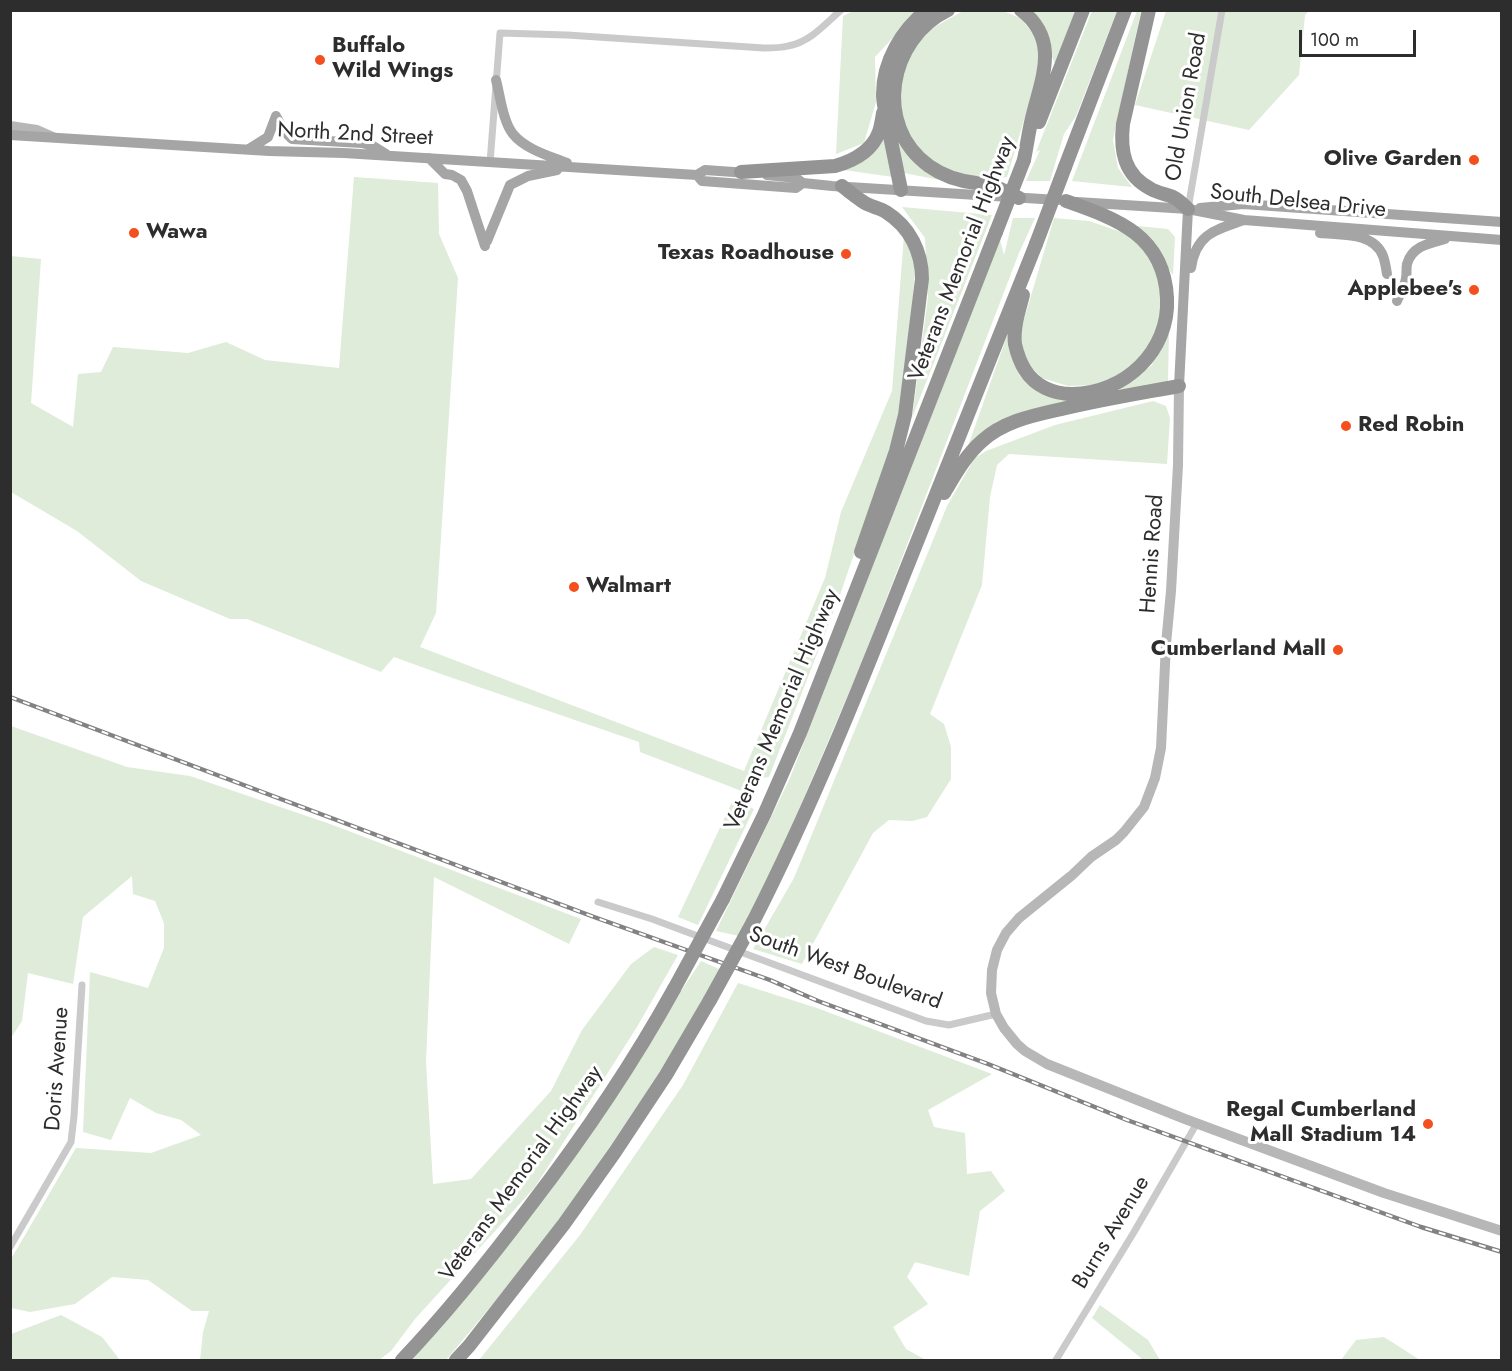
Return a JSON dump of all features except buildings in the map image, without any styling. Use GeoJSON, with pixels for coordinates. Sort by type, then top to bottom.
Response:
{"type":"FeatureCollection","features":[{"type":"Feature","properties":{"kind":"highway"},"geometry":{"type":"LineString","coordinates":[[901,190],[883,93],[886,74],[897,45],[907,30],[927,10]]}},
{"type":"Feature","properties":{"kind":"highway"},"geometry":{"type":"LineString","coordinates":[[948,10],[915,35],[901,59],[894,85],[895,110],[900,129],[909,147],[936,171],[955,179],[990,185],[1019,198]]}},
{"type":"Feature","properties":{"kind":"highway"},"geometry":{"type":"LineString","coordinates":[[1021,10],[1032,19],[1041,34],[1046,60],[1024,160]]}},
{"type":"Feature","properties":{"kind":"highway","name":"Veterans Memorial Highway"},"geometry":{"type":"LineString","coordinates":[[402,1360],[492,1257],[562,1164],[614,1088],[674,989],[723,899],[768,806],[812,703],[1083,10]]}},
{"type":"Feature","properties":{"kind":"highway"},"geometry":{"type":"LineString","coordinates":[[880,635],[1036,244],[1125,10]]}},
{"type":"Feature","properties":{"kind":"highway"},"geometry":{"type":"LineString","coordinates":[[1149,10],[1123,124],[1121,141],[1123,152],[1138,180],[1152,190],[1175,198],[1188,209]]}},
{"type":"Feature","properties":{"kind":"highway"},"geometry":{"type":"LineString","coordinates":[[741,172],[835,166],[861,156],[879,133],[884,108]]}},
{"type":"Feature","properties":{"kind":"highway"},"geometry":{"type":"LineString","coordinates":[[812,703],[900,434],[908,398],[922,279],[922,264],[911,236],[894,218],[866,203],[842,186]]}},
{"type":"Feature","properties":{"kind":"highway"},"geometry":{"type":"LineString","coordinates":[[1036,244],[1015,332],[1017,351],[1028,374],[1041,386],[1058,393],[1068,394],[1092,393],[1114,385],[1136,371],[1155,346],[1164,326],[1166,314],[1164,278],[1154,253],[1139,236],[1122,225],[1094,211],[1066,201]]}},
{"type":"Feature","properties":{"kind":"highway"},"geometry":{"type":"LineString","coordinates":[[456,1360],[564,1224],[592,1185],[666,1075],[710,1000],[753,922],[794,837],[943,494],[960,467],[982,441],[1009,423],[1101,400],[1179,386]]}},
{"type":"Feature","properties":{"kind":"highway"},"geometry":{"type":"LineString","coordinates":[[391,1360],[453,1303]]}},
{"type":"Feature","properties":{"kind":"highway"},"geometry":{"type":"LineString","coordinates":[[462,1360],[469,1346]]}},
{"type":"Feature","properties":{"kind":"main road"},"geometry":{"type":"LineString","coordinates":[[496,80],[506,120],[513,134],[532,150],[578,167]]}},
{"type":"Feature","properties":{"kind":"main road"},"geometry":{"type":"LineString","coordinates":[[249,150],[267,137],[276,116],[284,131],[292,139],[362,143],[389,155]]}},
{"type":"Feature","properties":{"kind":"main road","name":"North 2nd Street"},"geometry":{"type":"LineString","coordinates":[[10,135],[249,150],[389,155],[697,175],[705,170],[741,172],[796,178],[803,183],[1188,209]]}},
{"type":"Feature","properties":{"kind":"main road"},"geometry":{"type":"LineString","coordinates":[[429,158],[445,174],[461,180],[486,244],[510,185],[528,176],[578,167]]}},
{"type":"Feature","properties":{"kind":"main road","name":"North 2nd Street"},"geometry":{"type":"LineString","coordinates":[[697,175],[702,181],[732,184],[796,188],[803,183]]}},
{"type":"Feature","properties":{"kind":"main road","name":"South Delsea Drive"},"geometry":{"type":"LineString","coordinates":[[1188,209],[1243,204],[1502,222]]}},
{"type":"Feature","properties":{"kind":"main road","name":"South Delsea Drive"},"geometry":{"type":"LineString","coordinates":[[1188,209],[1244,220],[1502,240]]}},
{"type":"Feature","properties":{"kind":"main road","name":"Hennis Road"},"geometry":{"type":"LineString","coordinates":[[1179,386],[1188,209]]}},
{"type":"Feature","properties":{"kind":"main road"},"geometry":{"type":"LineString","coordinates":[[1185,300],[1190,288],[1192,260],[1201,240],[1244,220]]}},
{"type":"Feature","properties":{"kind":"main road"},"geometry":{"type":"LineString","coordinates":[[1292,224],[1304,232],[1365,238],[1375,244],[1383,254],[1387,274]]}},
{"type":"Feature","properties":{"kind":"main road"},"geometry":{"type":"LineString","coordinates":[[1397,300],[1406,279],[1407,264],[1411,256],[1428,243],[1454,236]]}},
{"type":"Feature","properties":{"kind":"street"},"geometry":{"type":"LineString","coordinates":[[490,163],[500,33],[772,48],[789,46],[807,38],[841,10]]}},
{"type":"Feature","properties":{"kind":"street","name":"Old Union Road"},"geometry":{"type":"LineString","coordinates":[[1188,209],[1222,10]]}},
{"type":"Feature","properties":{"kind":"street"},"geometry":{"type":"LineString","coordinates":[[10,126],[37,130],[54,137]]}},
{"type":"Feature","properties":{"kind":"street","name":"Hennis Road"},"geometry":{"type":"LineString","coordinates":[[996,1014],[991,993],[992,970],[997,950],[1006,933],[1019,918],[1124,832],[1144,807],[1155,778],[1161,748],[1171,591],[1178,465],[1179,386]]}},
{"type":"Feature","properties":{"kind":"street","name":"South West Boulevard"},"geometry":{"type":"LineString","coordinates":[[598,902],[652,919],[926,1021],[949,1025],[996,1014]]}},
{"type":"Feature","properties":{"kind":"street","name":"Doris Avenue"},"geometry":{"type":"LineString","coordinates":[[10,1247],[57,1169],[72,1139],[82,986]]}},
{"type":"Feature","properties":{"kind":"street"},"geometry":{"type":"LineString","coordinates":[[996,1014],[1017,1044],[1036,1058],[1059,1069],[1384,1194],[1502,1232]]}},
{"type":"Feature","properties":{"kind":"street","name":"Burns Avenue"},"geometry":{"type":"LineString","coordinates":[[1056,1360],[1197,1123]]}},
{"type":"Feature","properties":{"kind":"green space"},"geometry":{"type":"Polygon","coordinates":[[[969,10],[1003,11],[1020,18],[1035,35],[1041,63],[1007,177],[992,179],[942,171],[917,146],[900,116],[900,85],[908,54],[931,29],[969,10]]]}},
{"type":"Feature","properties":{"kind":"green space"},"geometry":{"type":"Polygon","coordinates":[[[853,11],[918,11],[875,57],[876,102],[864,143],[836,154],[843,16],[853,11]]]}},
{"type":"Feature","properties":{"kind":"green space"},"geometry":{"type":"Polygon","coordinates":[[[1030,11],[1076,11],[1055,64],[1034,12],[1030,11]]]}},
{"type":"Feature","properties":{"kind":"green space"},"geometry":{"type":"Polygon","coordinates":[[[1092,11],[1117,11],[1076,116],[1064,134],[1050,181],[1026,181],[1040,150],[1036,152],[1092,11]]]}},
{"type":"Feature","properties":{"kind":"green space"},"geometry":{"type":"Polygon","coordinates":[[[1137,11],[1141,11],[1113,140],[1118,168],[1132,187],[1072,181],[1137,11]]]}},
{"type":"Feature","properties":{"kind":"green space"},"geometry":{"type":"Polygon","coordinates":[[[1166,11],[1309,11],[1305,15],[1299,75],[1249,130],[1135,105],[1166,11]]]}},
{"type":"Feature","properties":{"kind":"green space"},"geometry":{"type":"Polygon","coordinates":[[[895,135],[912,159],[940,180],[904,173],[895,135]]]}},
{"type":"Feature","properties":{"kind":"green space"},"geometry":{"type":"Polygon","coordinates":[[[884,138],[893,177],[844,170],[871,154],[884,138]]]}},
{"type":"Feature","properties":{"kind":"green space"},"geometry":{"type":"Polygon","coordinates":[[[354,177],[438,183],[439,234],[458,278],[436,613],[420,647],[744,771],[825,578],[841,512],[892,391],[904,235],[915,264],[912,316],[897,422],[885,471],[875,492],[840,595],[769,777],[761,778],[752,795],[640,752],[639,742],[394,657],[381,672],[247,619],[230,619],[141,581],[77,531],[11,492],[11,256],[41,259],[31,403],[73,427],[78,374],[101,372],[113,347],[188,353],[226,342],[265,360],[339,368],[354,177]]]}},
{"type":"Feature","properties":{"kind":"green space"},"geometry":{"type":"Polygon","coordinates":[[[902,207],[992,215],[912,418],[928,297],[925,238],[902,207]]]}},
{"type":"Feature","properties":{"kind":"green space"},"geometry":{"type":"Polygon","coordinates":[[[1013,218],[1035,218],[1019,253],[862,662],[770,877],[739,936],[716,931],[790,778],[1000,240],[1004,255],[1013,218]]]}},
{"type":"Feature","properties":{"kind":"green space"},"geometry":{"type":"Polygon","coordinates":[[[1054,218],[1089,221],[1130,235],[1147,253],[1161,282],[1162,317],[1142,361],[1120,378],[1095,385],[1068,386],[1042,378],[1026,362],[1020,333],[1054,218]]]}},
{"type":"Feature","properties":{"kind":"green space"},"geometry":{"type":"Polygon","coordinates":[[[1138,226],[1168,229],[1175,237],[1173,275],[1138,226]]]}},
{"type":"Feature","properties":{"kind":"green space"},"geometry":{"type":"Polygon","coordinates":[[[1169,328],[1168,382],[1117,391],[1152,365],[1169,328]]]}},
{"type":"Feature","properties":{"kind":"green space"},"geometry":{"type":"Polygon","coordinates":[[[1008,333],[1019,375],[1041,393],[1075,402],[996,422],[968,446],[1008,333]]]}},
{"type":"Feature","properties":{"kind":"green space"},"geometry":{"type":"Polygon","coordinates":[[[1153,401],[1166,406],[1170,418],[1167,464],[1009,454],[997,465],[990,497],[982,585],[930,714],[944,724],[951,747],[951,779],[927,817],[912,821],[889,820],[873,833],[802,964],[753,949],[794,878],[947,506],[974,459],[986,451],[1055,425],[1153,401]]]}},
{"type":"Feature","properties":{"kind":"green space"},"geometry":{"type":"Polygon","coordinates":[[[11,726],[127,767],[190,776],[330,824],[581,919],[569,944],[434,877],[426,1062],[433,1184],[471,1179],[551,1091],[582,1030],[631,964],[654,947],[678,955],[637,1027],[535,1187],[415,1319],[391,1351],[379,1360],[200,1360],[203,1332],[209,1311],[192,1311],[148,1280],[112,1277],[75,1304],[30,1312],[11,1308],[11,1259],[76,1148],[151,1153],[201,1135],[181,1120],[156,1113],[130,1098],[111,1140],[83,1132],[90,972],[148,988],[164,948],[164,923],[155,901],[133,894],[132,876],[83,917],[73,984],[28,973],[22,1021],[11,1038],[11,726]]]}},
{"type":"Feature","properties":{"kind":"green space"},"geometry":{"type":"Polygon","coordinates":[[[733,800],[754,809],[698,925],[678,917],[733,800]]]}},
{"type":"Feature","properties":{"kind":"green space"},"geometry":{"type":"Polygon","coordinates":[[[701,961],[719,969],[685,1035],[549,1237],[446,1360],[410,1360],[440,1329],[547,1193],[701,961]]]}},
{"type":"Feature","properties":{"kind":"green space"},"geometry":{"type":"Polygon","coordinates":[[[738,983],[817,1008],[992,1074],[928,1110],[934,1127],[965,1133],[967,1174],[991,1171],[1005,1191],[980,1211],[969,1276],[915,1262],[907,1277],[928,1304],[893,1327],[906,1349],[926,1360],[479,1360],[580,1235],[683,1085],[738,983]]]}},
{"type":"Feature","properties":{"kind":"green space"},"geometry":{"type":"Polygon","coordinates":[[[1100,1305],[1148,1340],[1160,1360],[1140,1360],[1141,1358],[1092,1318],[1100,1305]]]}},
{"type":"Feature","properties":{"kind":"green space"},"geometry":{"type":"Polygon","coordinates":[[[61,1315],[102,1337],[120,1360],[11,1360],[11,1334],[61,1315]]]}},
{"type":"Feature","properties":{"kind":"green space"},"geometry":{"type":"Polygon","coordinates":[[[1384,1337],[1420,1360],[1341,1360],[1356,1340],[1384,1337]]]}},
{"type":"Feature","properties":{"kind":"railway"},"geometry":{"type":"LineString","coordinates":[[10,697],[594,917],[770,980],[818,1001],[988,1064],[1127,1120],[1421,1227],[1502,1252]]}},
{"type":"Feature","properties":{"kind":"place","name":"Buffalo Wild Wings"},"geometry":{"type":"Point","coordinates":[320,60]}},
{"type":"Feature","properties":{"kind":"place","name":"Olive Garden"},"geometry":{"type":"Point","coordinates":[1474,160]}},
{"type":"Feature","properties":{"kind":"place","name":"Wawa"},"geometry":{"type":"Point","coordinates":[134,233]}},
{"type":"Feature","properties":{"kind":"place","name":"Texas Roadhouse"},"geometry":{"type":"Point","coordinates":[846,254]}},
{"type":"Feature","properties":{"kind":"place","name":"Applebee's"},"geometry":{"type":"Point","coordinates":[1474,290]}},
{"type":"Feature","properties":{"kind":"place","name":"Red Robin"},"geometry":{"type":"Point","coordinates":[1346,426]}},
{"type":"Feature","properties":{"kind":"place","name":"Walmart"},"geometry":{"type":"Point","coordinates":[574,587]}},
{"type":"Feature","properties":{"kind":"place","name":"Cumberland Mall"},"geometry":{"type":"Point","coordinates":[1338,650]}},
{"type":"Feature","properties":{"kind":"place","name":"Regal Cumberland Mall Stadium 14"},"geometry":{"type":"Point","coordinates":[1428,1124]}}]}
